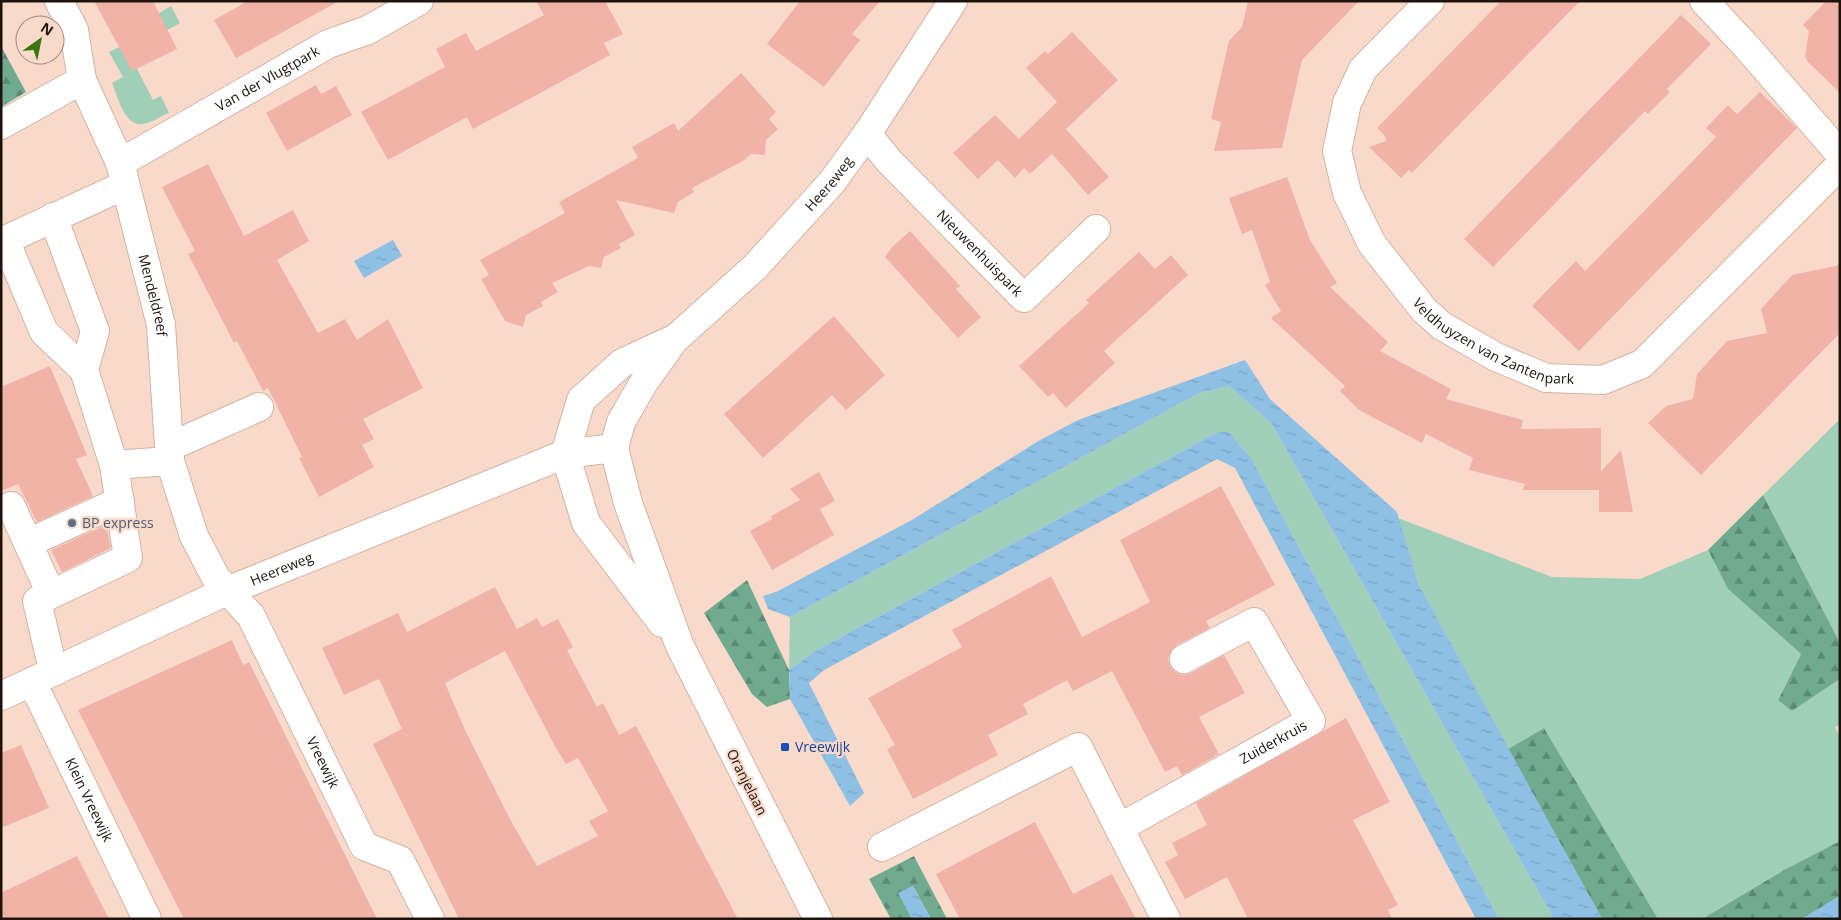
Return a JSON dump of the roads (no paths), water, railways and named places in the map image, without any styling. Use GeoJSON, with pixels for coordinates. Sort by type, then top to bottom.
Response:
{"type":"FeatureCollection","features":[{"type":"Feature","properties":{"kind":"street","name":"Mendeldreef"},"geometry":{"type":"LineString","coordinates":[[59,1],[74,30],[82,80],[122,174],[161,325],[169,454],[194,536],[216,578],[227,592]]}},
{"type":"Feature","properties":{"kind":"street","name":"Van der Vlugtpark"},"geometry":{"type":"LineString","coordinates":[[3,241],[54,218],[328,44],[368,30],[419,1]]}},
{"type":"Feature","properties":{"kind":"street","name":"Heereweg"},"geometry":{"type":"LineString","coordinates":[[1,696],[227,592],[565,454],[614,448],[621,422],[644,382],[674,340],[755,267],[832,182],[867,134],[953,1]]}},
{"type":"Feature","properties":{"kind":"street","name":"Veldhuyzen van Zantenpark"},"geometry":{"type":"LineString","coordinates":[[1430,1],[1363,69],[1347,104],[1338,151],[1347,193],[1372,244],[1424,310],[1442,326],[1496,357],[1546,378],[1603,380],[1642,364],[1840,165]]}},
{"type":"Feature","properties":{"kind":"street"},"geometry":{"type":"LineString","coordinates":[[1704,1],[1840,154]]}},
{"type":"Feature","properties":{"kind":"street"},"geometry":{"type":"LineString","coordinates":[[1,125],[82,80]]}},
{"type":"Feature","properties":{"kind":"street","name":"Nieuwenhuispark"},"geometry":{"type":"LineString","coordinates":[[867,134],[889,161],[1024,298],[1096,229]]}},
{"type":"Feature","properties":{"kind":"street"},"geometry":{"type":"LineString","coordinates":[[54,218],[95,331],[84,370]]}},
{"type":"Feature","properties":{"kind":"street"},"geometry":{"type":"LineString","coordinates":[[3,241],[44,332],[84,370],[114,465],[128,558],[51,594],[12,506]]}},
{"type":"Feature","properties":{"kind":"street","name":"Heereweg"},"geometry":{"type":"LineString","coordinates":[[565,454],[581,400],[622,363],[674,340]]}},
{"type":"Feature","properties":{"kind":"street"},"geometry":{"type":"LineString","coordinates":[[114,465],[169,454],[260,408]]}},
{"type":"Feature","properties":{"kind":"street","name":"Oranjelaan"},"geometry":{"type":"LineString","coordinates":[[614,448],[628,503],[678,644],[818,919]]}},
{"type":"Feature","properties":{"kind":"street","name":"Oranjelaan"},"geometry":{"type":"LineString","coordinates":[[565,454],[586,523],[678,644]]}},
{"type":"Feature","properties":{"kind":"street"},"geometry":{"type":"LineString","coordinates":[[28,543],[120,501]]}},
{"type":"Feature","properties":{"kind":"street","name":"Vreewijk"},"geometry":{"type":"LineString","coordinates":[[227,592],[251,616],[364,846],[400,860],[430,919]]}},
{"type":"Feature","properties":{"kind":"street","name":"Klein Vreewijk"},"geometry":{"type":"LineString","coordinates":[[51,594],[37,601],[50,657],[44,677],[147,919]]}},
{"type":"Feature","properties":{"kind":"street","name":"Zuiderkruis"},"geometry":{"type":"LineString","coordinates":[[1119,828],[1310,721],[1254,622],[1184,659]]}},
{"type":"Feature","properties":{"kind":"street"},"geometry":{"type":"LineString","coordinates":[[882,847],[1078,747],[1166,919]]}},
{"type":"Feature","properties":{"kind":"water"},"geometry":{"type":"Polygon","coordinates":[[[393,240],[402,256],[364,278],[354,261],[393,240]]]}},
{"type":"Feature","properties":{"kind":"water"},"geometry":{"type":"Polygon","coordinates":[[[1245,360],[1270,399],[1397,512],[1419,585],[1602,919],[1554,919],[1271,423],[1229,386],[1199,393],[790,617],[768,609],[763,596],[776,592],[912,520],[1040,440],[1078,420],[1245,360]]]}},
{"type":"Feature","properties":{"kind":"water"},"geometry":{"type":"Polygon","coordinates":[[[1217,432],[1229,432],[1251,458],[1499,919],[1476,919],[1235,468],[1217,459],[824,670],[809,683],[864,793],[850,806],[790,699],[789,670],[812,653],[1217,432]]]}},
{"type":"Feature","properties":{"kind":"water"},"geometry":{"type":"Polygon","coordinates":[[[913,886],[931,919],[912,919],[898,893],[913,886]]]}},
{"type":"Feature","properties":{"kind":"water"},"geometry":{"type":"Polygon","coordinates":[[[1840,896],[1840,919],[1802,919],[1840,896]]]}},
{"type":"Feature","properties":{"kind":"place","name":"BP express"},"geometry":{"type":"Point","coordinates":[72,523]}},
{"type":"Feature","properties":{"kind":"place","name":"Vreewijk"},"geometry":{"type":"Point","coordinates":[785,747]}}]}
